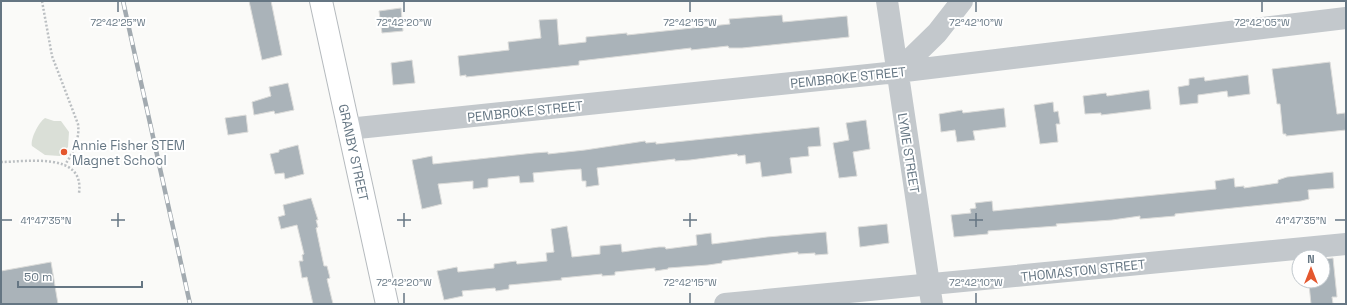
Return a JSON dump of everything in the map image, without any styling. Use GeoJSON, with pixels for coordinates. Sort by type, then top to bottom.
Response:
{"type":"FeatureCollection","features":[{"type":"Feature","properties":{"kind":"main road","name":"GRANBY STREET"},"geometry":{"type":"LineString","coordinates":[[321,1],[387,304]]}},
{"type":"Feature","properties":{"kind":"street","name":"LYME STREET"},"geometry":{"type":"LineString","coordinates":[[887,1],[931,294]]}},
{"type":"Feature","properties":{"kind":"street"},"geometry":{"type":"LineString","coordinates":[[897,72],[937,32],[962,1]]}},
{"type":"Feature","properties":{"kind":"street","name":"PEMBROKE STREET"},"geometry":{"type":"LineString","coordinates":[[348,129],[897,72],[1346,18]]}},
{"type":"Feature","properties":{"kind":"street","name":"THOMASTON STREET"},"geometry":{"type":"LineString","coordinates":[[725,304],[931,294],[1346,244]]}},
{"type":"Feature","properties":{"kind":"path"},"geometry":{"type":"LineString","coordinates":[[42,1],[52,56],[78,124],[78,135],[75,147],[65,165]]}},
{"type":"Feature","properties":{"kind":"path"},"geometry":{"type":"LineString","coordinates":[[1,162],[48,161],[65,165],[76,173],[79,184],[79,193]]}},
{"type":"Feature","properties":{"kind":"shaded area"},"geometry":{"type":"Polygon","coordinates":[[[45,118],[54,121],[61,121],[69,132],[68,147],[60,156],[45,155],[32,146],[32,139],[40,123],[45,118]]]}},
{"type":"Feature","properties":{"kind":"building"},"geometry":{"type":"Polygon","coordinates":[[[249,1],[271,1],[282,55],[262,60],[249,1]]]}},
{"type":"Feature","properties":{"kind":"building"},"geometry":{"type":"Polygon","coordinates":[[[401,8],[403,31],[382,33],[379,11],[401,8]]]}},
{"type":"Feature","properties":{"kind":"building"},"geometry":{"type":"Polygon","coordinates":[[[782,15],[783,22],[847,16],[849,37],[742,48],[729,48],[728,46],[691,50],[691,48],[579,61],[579,65],[466,77],[466,75],[460,76],[458,56],[509,50],[508,42],[541,38],[539,20],[557,19],[559,45],[586,42],[586,37],[627,33],[627,35],[730,24],[729,19],[782,15]]]}},
{"type":"Feature","properties":{"kind":"building"},"geometry":{"type":"Polygon","coordinates":[[[412,60],[415,83],[393,85],[391,63],[412,60]]]}},
{"type":"Feature","properties":{"kind":"building"},"geometry":{"type":"Polygon","coordinates":[[[1330,62],[1337,114],[1345,113],[1346,130],[1286,136],[1286,134],[1283,134],[1280,104],[1277,104],[1272,69],[1330,62]]]}},
{"type":"Feature","properties":{"kind":"building"},"geometry":{"type":"Polygon","coordinates":[[[1248,75],[1250,94],[1228,97],[1227,91],[1198,95],[1198,103],[1180,105],[1178,87],[1189,85],[1189,79],[1204,77],[1205,81],[1248,75]]]}},
{"type":"Feature","properties":{"kind":"building"},"geometry":{"type":"Polygon","coordinates":[[[288,83],[294,110],[275,114],[274,111],[254,115],[252,102],[271,96],[269,87],[288,83]]]}},
{"type":"Feature","properties":{"kind":"building"},"geometry":{"type":"Polygon","coordinates":[[[1149,90],[1151,109],[1101,115],[1101,113],[1085,114],[1083,96],[1106,93],[1107,96],[1149,90]]]}},
{"type":"Feature","properties":{"kind":"building"},"geometry":{"type":"Polygon","coordinates":[[[1053,102],[1054,112],[1058,111],[1060,124],[1056,124],[1058,142],[1040,144],[1034,105],[1053,102]]]}},
{"type":"Feature","properties":{"kind":"building"},"geometry":{"type":"Polygon","coordinates":[[[1004,108],[1006,127],[973,131],[975,140],[957,142],[955,130],[941,132],[939,114],[962,110],[963,113],[1004,108]]]}},
{"type":"Feature","properties":{"kind":"building"},"geometry":{"type":"Polygon","coordinates":[[[246,115],[248,132],[228,135],[225,118],[246,115]]]}},
{"type":"Feature","properties":{"kind":"building"},"geometry":{"type":"Polygon","coordinates":[[[866,120],[870,149],[853,152],[857,176],[839,178],[833,143],[849,140],[846,123],[866,120]]]}},
{"type":"Feature","properties":{"kind":"building"},"geometry":{"type":"Polygon","coordinates":[[[819,127],[821,146],[808,147],[809,156],[790,158],[792,173],[762,177],[760,162],[746,164],[745,155],[738,156],[737,154],[690,160],[675,161],[675,159],[597,168],[599,185],[586,187],[586,181],[582,181],[581,169],[533,173],[534,182],[520,183],[519,176],[488,179],[488,187],[473,189],[473,181],[438,184],[442,204],[422,209],[412,160],[432,156],[433,164],[534,153],[548,152],[548,154],[585,150],[645,141],[646,143],[656,142],[656,144],[819,127]]]}},
{"type":"Feature","properties":{"kind":"building"},"geometry":{"type":"Polygon","coordinates":[[[298,145],[304,174],[285,179],[284,173],[275,174],[270,154],[298,145]]]}},
{"type":"Feature","properties":{"kind":"building"},"geometry":{"type":"Polygon","coordinates":[[[1333,172],[1334,188],[1308,190],[1309,199],[1301,201],[1175,214],[1175,216],[1140,219],[1140,216],[1112,220],[1056,224],[1057,226],[988,231],[988,234],[954,237],[951,215],[971,213],[970,209],[976,208],[975,203],[992,201],[993,211],[1216,189],[1215,181],[1234,178],[1235,187],[1244,186],[1244,188],[1278,183],[1278,180],[1287,177],[1333,172]]]}},
{"type":"Feature","properties":{"kind":"building"},"geometry":{"type":"Polygon","coordinates":[[[311,198],[318,220],[316,220],[318,227],[316,228],[324,266],[327,266],[330,278],[327,279],[333,304],[313,304],[307,277],[302,278],[299,261],[303,261],[302,255],[304,254],[297,225],[281,229],[278,217],[285,215],[283,205],[311,198]]]}},
{"type":"Feature","properties":{"kind":"building"},"geometry":{"type":"Polygon","coordinates":[[[887,224],[889,243],[860,247],[858,227],[887,224]]]}},
{"type":"Feature","properties":{"kind":"building"},"geometry":{"type":"Polygon","coordinates":[[[567,226],[572,257],[600,254],[600,246],[621,244],[622,252],[659,247],[665,247],[666,249],[697,245],[696,235],[711,233],[712,244],[767,237],[826,232],[828,254],[798,254],[798,252],[722,261],[722,263],[708,265],[668,268],[655,271],[655,268],[615,272],[615,275],[602,276],[602,274],[561,278],[562,280],[509,285],[509,289],[496,291],[495,288],[462,291],[463,296],[444,300],[437,271],[457,267],[458,272],[494,268],[494,264],[516,261],[517,264],[547,261],[546,253],[554,252],[551,229],[567,226]]]}},
{"type":"Feature","properties":{"kind":"building"},"geometry":{"type":"Polygon","coordinates":[[[1331,258],[1333,258],[1337,297],[1332,297],[1333,304],[1311,304],[1310,289],[1331,289],[1331,258]]]}},
{"type":"Feature","properties":{"kind":"building"},"geometry":{"type":"Polygon","coordinates":[[[51,262],[58,304],[1,304],[1,271],[51,262]]]}},
{"type":"Feature","properties":{"kind":"railway"},"geometry":{"type":"LineString","coordinates":[[123,1],[190,304]]}},
{"type":"Feature","properties":{"kind":"place","name":"Annie Fisher STEM Magnet School"},"geometry":{"type":"Point","coordinates":[64,152]}}]}
